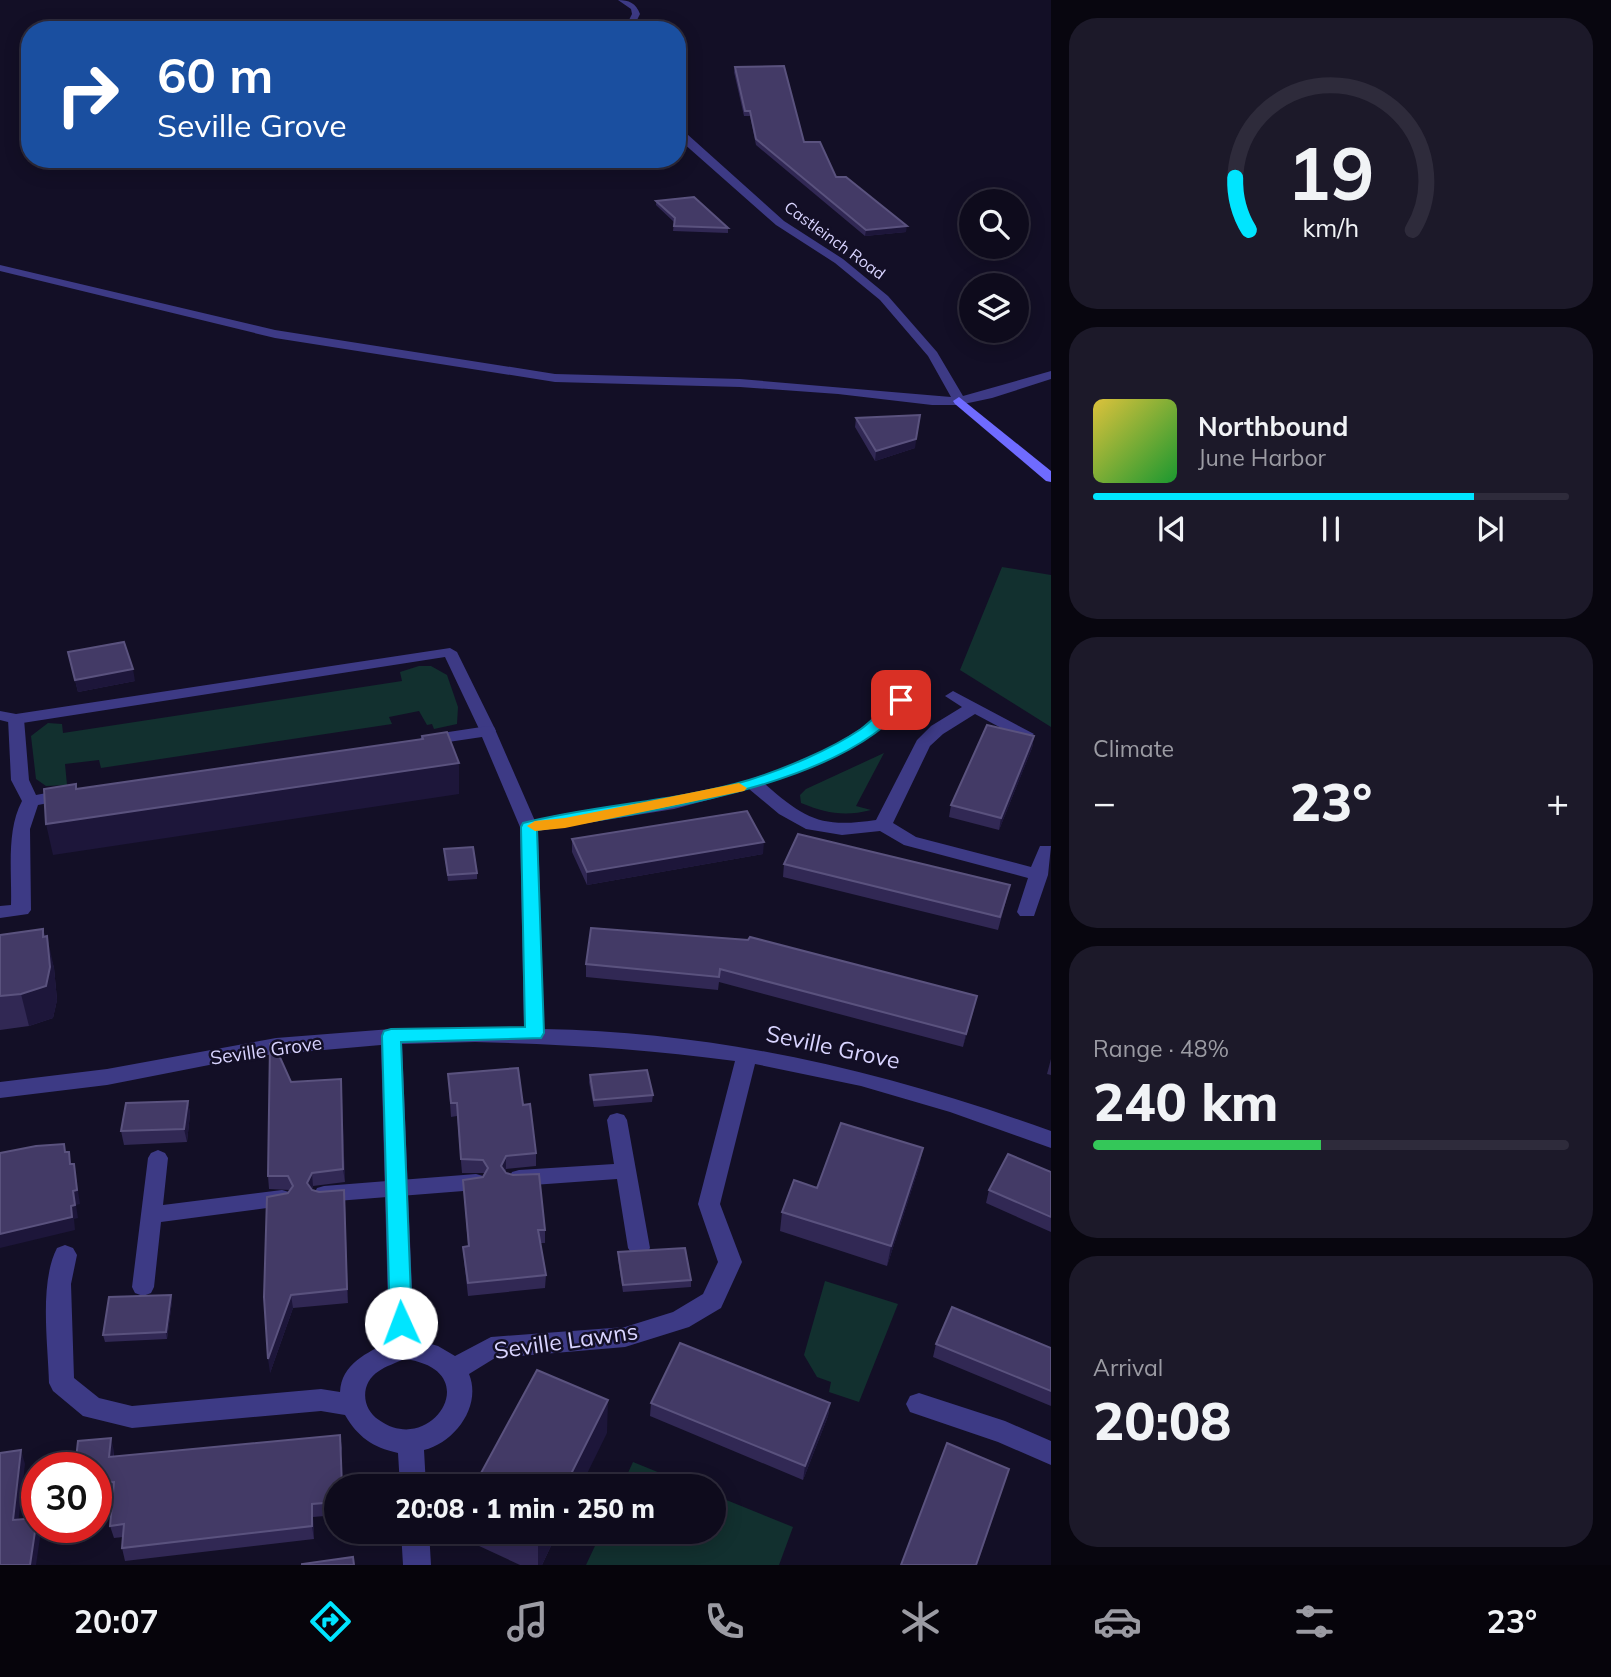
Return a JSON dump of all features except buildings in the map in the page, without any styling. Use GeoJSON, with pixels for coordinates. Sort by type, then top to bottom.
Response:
{"type":"FeatureCollection","features":[{"type":"Feature","properties":{"kind":"street"},"geometry":{"type":"LineString","coordinates":[[622,0],[634,8],[636,14],[632,21]]}},
{"type":"Feature","properties":{"kind":"street","name":"Castleinch Road"},"geometry":{"type":"LineString","coordinates":[[686,141],[780,223],[839,261],[884,298],[933,355],[959,401],[1051,478]]}},
{"type":"Feature","properties":{"kind":"street"},"geometry":{"type":"LineString","coordinates":[[0,268],[213,321],[506,373],[600,381],[740,383],[838,390],[912,400],[959,401],[1051,375]]}},
{"type":"Feature","properties":{"kind":"street"},"geometry":{"type":"LineString","coordinates":[[953,695],[1026,734]]}},
{"type":"Feature","properties":{"kind":"street"},"geometry":{"type":"LineString","coordinates":[[529,827],[579,820],[754,784],[835,750],[890,714],[901,700]]}},
{"type":"Feature","properties":{"kind":"street"},"geometry":{"type":"LineString","coordinates":[[883,825],[923,744],[937,730],[974,707]]}},
{"type":"Feature","properties":{"kind":"street"},"geometry":{"type":"LineString","coordinates":[[8,717],[20,780],[31,801]]}},
{"type":"Feature","properties":{"kind":"street"},"geometry":{"type":"LineString","coordinates":[[416,742],[488,731],[529,827],[534,1033]]}},
{"type":"Feature","properties":{"kind":"street"},"geometry":{"type":"LineString","coordinates":[[754,784],[782,809],[810,826],[850,831],[883,825],[909,841],[1039,876]]}},
{"type":"Feature","properties":{"kind":"street"},"geometry":{"type":"LineString","coordinates":[[31,801],[87,792]]}},
{"type":"Feature","properties":{"kind":"street"},"geometry":{"type":"LineString","coordinates":[[0,912],[21,909],[21,829],[24,814],[31,801]]}},
{"type":"Feature","properties":{"kind":"street"},"geometry":{"type":"LineString","coordinates":[[1027,912],[1046,850]]}},
{"type":"Feature","properties":{"kind":"street","name":"Seville Grove"},"geometry":{"type":"LineString","coordinates":[[0,1090],[106,1077],[272,1046],[391,1036],[534,1033],[632,1039],[747,1055],[872,1079],[991,1116],[1051,1140]]}},
{"type":"Feature","properties":{"kind":"street"},"geometry":{"type":"LineString","coordinates":[[391,1036],[402,1348]]}},
{"type":"Feature","properties":{"kind":"street","name":"Seville Lawns"},"geometry":{"type":"LineString","coordinates":[[454,1370],[491,1348],[625,1337],[680,1320],[712,1301],[730,1262],[709,1203],[747,1055]]}},
{"type":"Feature","properties":{"kind":"street"},"geometry":{"type":"LineString","coordinates":[[65,1255],[59,1284],[62,1383],[92,1408],[132,1417],[321,1400],[351,1405]]}},
{"type":"Feature","properties":{"kind":"street"},"geometry":{"type":"LineString","coordinates":[[402,1348],[420,1348],[440,1356],[454,1370],[460,1389],[458,1408],[446,1426],[429,1437],[410,1442],[387,1441],[373,1435],[358,1420],[351,1405],[353,1385],[361,1370],[381,1354],[402,1348]]}},
{"type":"Feature","properties":{"kind":"street"},"geometry":{"type":"LineString","coordinates":[[919,1404],[1005,1433],[1051,1453]]}},
{"type":"Feature","properties":{"kind":"street"},"geometry":{"type":"LineString","coordinates":[[410,1442],[411,1474]]}},
{"type":"Feature","properties":{"kind":"street"},"geometry":{"type":"LineString","coordinates":[[416,1544],[417,1565]]}},
{"type":"Feature","properties":{"kind":"lane"},"geometry":{"type":"LineString","coordinates":[[8,717],[450,652],[488,731]]}},
{"type":"Feature","properties":{"kind":"lane"},"geometry":{"type":"LineString","coordinates":[[617,1120],[639,1248]]}},
{"type":"Feature","properties":{"kind":"lane"},"geometry":{"type":"LineString","coordinates":[[143,1287],[158,1158]]}},
{"type":"Feature","properties":{"kind":"lane"},"geometry":{"type":"LineString","coordinates":[[514,1178],[625,1171]]}},
{"type":"Feature","properties":{"kind":"lane"},"geometry":{"type":"LineString","coordinates":[[321,1195],[475,1182]]}},
{"type":"Feature","properties":{"kind":"lane"},"geometry":{"type":"LineString","coordinates":[[150,1215],[282,1198]]}},
{"type":"Feature","properties":{"kind":"green space"},"geometry":{"type":"Polygon","coordinates":[[[1002,567],[1051,575],[1051,727],[960,670],[1002,567]]]}},
{"type":"Feature","properties":{"kind":"green space"},"geometry":{"type":"Polygon","coordinates":[[[419,666],[431,666],[447,675],[458,707],[457,724],[434,729],[432,724],[427,725],[419,711],[389,717],[392,724],[101,768],[99,760],[65,764],[67,785],[46,786],[36,779],[31,736],[48,723],[62,724],[63,733],[402,681],[400,672],[419,666]]]}},
{"type":"Feature","properties":{"kind":"green space"},"geometry":{"type":"Polygon","coordinates":[[[884,753],[856,806],[871,810],[835,813],[801,803],[800,795],[806,789],[884,753]]]}},
{"type":"Feature","properties":{"kind":"green space"},"geometry":{"type":"Polygon","coordinates":[[[825,1281],[898,1304],[859,1402],[829,1392],[831,1382],[817,1377],[804,1355],[825,1281]]]}},
{"type":"Feature","properties":{"kind":"green space"},"geometry":{"type":"Polygon","coordinates":[[[633,1462],[662,1474],[628,1474],[633,1462]]]}},
{"type":"Feature","properties":{"kind":"green space"},"geometry":{"type":"Polygon","coordinates":[[[726,1500],[793,1527],[779,1565],[586,1565],[596,1544],[726,1544],[726,1500]]]}},
{"type":"Feature","properties":{"kind":"slow traffic"},"geometry":{"type":"LineString","coordinates":[[535,826],[565,823],[739,788]]}},
{"type":"Feature","properties":{"kind":"route"},"geometry":{"type":"LineString","coordinates":[[401,1323],[391,1036],[534,1033],[529,827],[565,823],[754,784],[835,750],[890,714],[901,700]]}}]}
